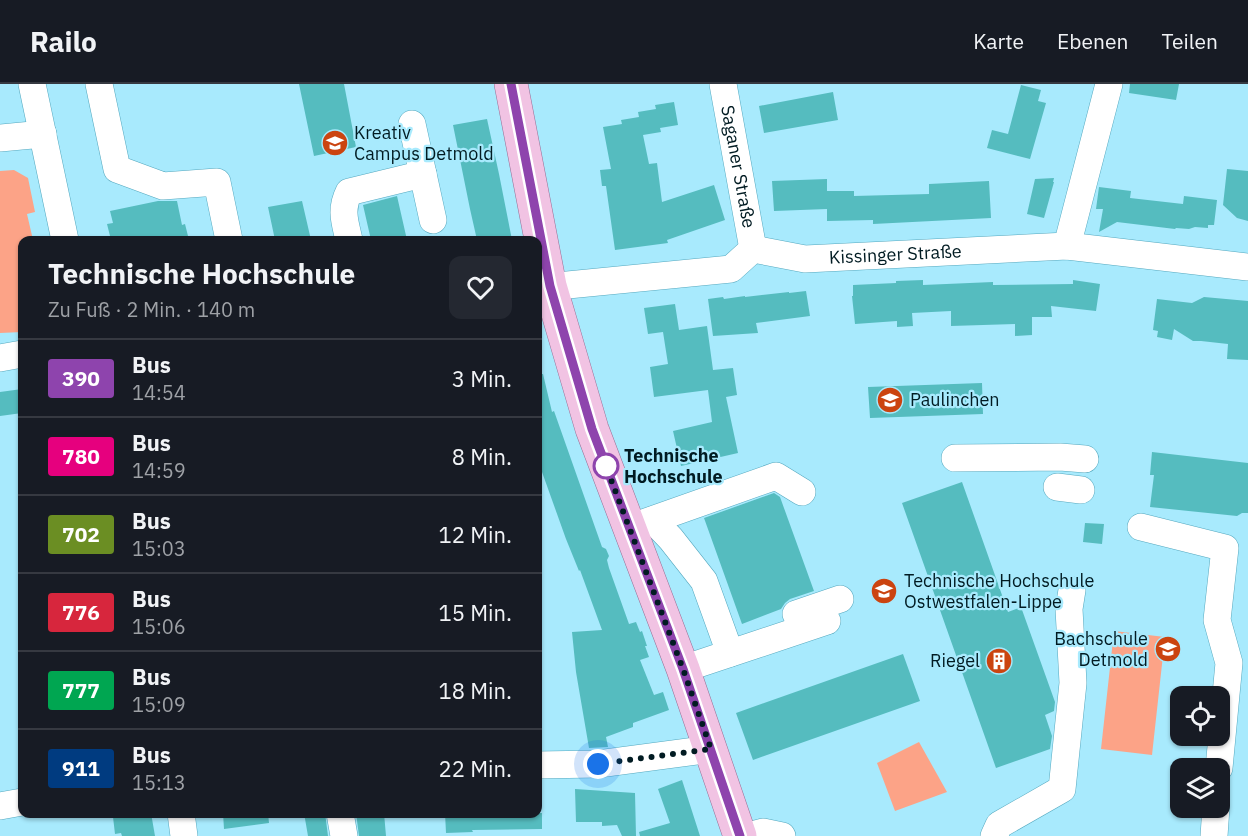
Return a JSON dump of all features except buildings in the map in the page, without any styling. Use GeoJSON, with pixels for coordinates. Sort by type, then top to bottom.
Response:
{"type":"FeatureCollection","features":[{"type":"Feature","properties":{"kind":"main road"},"geometry":{"type":"LineString","coordinates":[[511,84],[535,236]]}},
{"type":"Feature","properties":{"kind":"main road"},"geometry":{"type":"LineString","coordinates":[[543,287],[592,429],[641,524],[683,669],[740,836]]}},
{"type":"Feature","properties":{"kind":"street"},"geometry":{"type":"LineString","coordinates":[[32,84],[64,236]]}},
{"type":"Feature","properties":{"kind":"street"},"geometry":{"type":"LineString","coordinates":[[99,84],[117,169],[163,186],[217,182],[228,236]]}},
{"type":"Feature","properties":{"kind":"street","name":"Saganer Straße"},"geometry":{"type":"LineString","coordinates":[[723,84],[753,249]]}},
{"type":"Feature","properties":{"kind":"street"},"geometry":{"type":"LineString","coordinates":[[1067,246],[1109,84]]}},
{"type":"Feature","properties":{"kind":"street"},"geometry":{"type":"LineString","coordinates":[[412,124],[432,220]]}},
{"type":"Feature","properties":{"kind":"street"},"geometry":{"type":"LineString","coordinates":[[0,138],[43,134]]}},
{"type":"Feature","properties":{"kind":"street"},"geometry":{"type":"LineString","coordinates":[[348,236],[344,202],[349,192],[423,174]]}},
{"type":"Feature","properties":{"kind":"street","name":"Kissinger Straße"},"geometry":{"type":"LineString","coordinates":[[753,249],[805,259],[1067,246],[1248,267]]}},
{"type":"Feature","properties":{"kind":"street"},"geometry":{"type":"LineString","coordinates":[[543,287],[731,269],[753,249]]}},
{"type":"Feature","properties":{"kind":"street"},"geometry":{"type":"LineString","coordinates":[[0,358],[18,355]]}},
{"type":"Feature","properties":{"kind":"street"},"geometry":{"type":"LineString","coordinates":[[955,458],[1085,459]]}},
{"type":"Feature","properties":{"kind":"street"},"geometry":{"type":"LineString","coordinates":[[641,524],[776,476],[802,492]]}},
{"type":"Feature","properties":{"kind":"street"},"geometry":{"type":"LineString","coordinates":[[641,524],[671,539],[704,581],[736,646]]}},
{"type":"Feature","properties":{"kind":"street"},"geometry":{"type":"LineString","coordinates":[[1141,527],[1225,548],[1217,620],[1228,663],[1221,758]]}},
{"type":"Feature","properties":{"kind":"street"},"geometry":{"type":"LineString","coordinates":[[994,836],[999,825],[1062,789],[1073,683],[1069,609],[1072,590]]}},
{"type":"Feature","properties":{"kind":"street"},"geometry":{"type":"LineString","coordinates":[[683,669],[736,646],[834,610]]}},
{"type":"Feature","properties":{"kind":"street"},"geometry":{"type":"LineString","coordinates":[[542,765],[598,764],[711,749]]}},
{"type":"Feature","properties":{"kind":"street"},"geometry":{"type":"LineString","coordinates":[[0,807],[18,803]]}},
{"type":"Feature","properties":{"kind":"street"},"geometry":{"type":"LineString","coordinates":[[182,818],[184,836]]}},
{"type":"Feature","properties":{"kind":"street"},"geometry":{"type":"LineString","coordinates":[[341,818],[344,836]]}},
{"type":"Feature","properties":{"kind":"street"},"geometry":{"type":"LineString","coordinates":[[1214,836],[1215,818]]}},
{"type":"Feature","properties":{"kind":"street"},"geometry":{"type":"LineString","coordinates":[[748,836],[763,832],[782,836]]}},
{"type":"Feature","properties":{"kind":"shaded area"},"geometry":{"type":"Polygon","coordinates":[[[14,170],[28,178],[35,212],[27,214],[32,236],[18,236],[18,332],[0,333],[0,171],[14,170]]]}},
{"type":"Feature","properties":{"kind":"shaded area"},"geometry":{"type":"Polygon","coordinates":[[[1114,631],[1165,637],[1152,755],[1101,749],[1114,631]]]}},
{"type":"Feature","properties":{"kind":"shaded area"},"geometry":{"type":"Polygon","coordinates":[[[919,742],[947,792],[895,811],[877,763],[919,742]]]}},
{"type":"Feature","properties":{"kind":"bus line","name":"390"},"geometry":{"type":"LineString","coordinates":[[511,84],[540,236]]}},
{"type":"Feature","properties":{"kind":"bus line","name":"390"},"geometry":{"type":"LineString","coordinates":[[542,245],[550,286],[592,429],[683,669],[740,836]]}},
{"type":"Feature","properties":{"kind":"place","name":"Kreativ Campus Detmold"},"geometry":{"type":"Point","coordinates":[335,143]}},
{"type":"Feature","properties":{"kind":"place","name":"Paulinchen"},"geometry":{"type":"Point","coordinates":[890,400]}},
{"type":"Feature","properties":{"kind":"place","name":"Technische Hochschule"},"geometry":{"type":"Point","coordinates":[606,466]}},
{"type":"Feature","properties":{"kind":"place","name":"Technische Hochschule Ostwestfalen-Lippe"},"geometry":{"type":"Point","coordinates":[884,591]}},
{"type":"Feature","properties":{"kind":"place","name":"Bachschule Detmold"},"geometry":{"type":"Point","coordinates":[1168,649]}},
{"type":"Feature","properties":{"kind":"place","name":"Riegel"},"geometry":{"type":"Point","coordinates":[999,661]}},
{"type":"Feature","properties":{"kind":"route"},"geometry":{"type":"LineString","coordinates":[[598,764],[711,749],[605,464],[606,466]]}}]}
